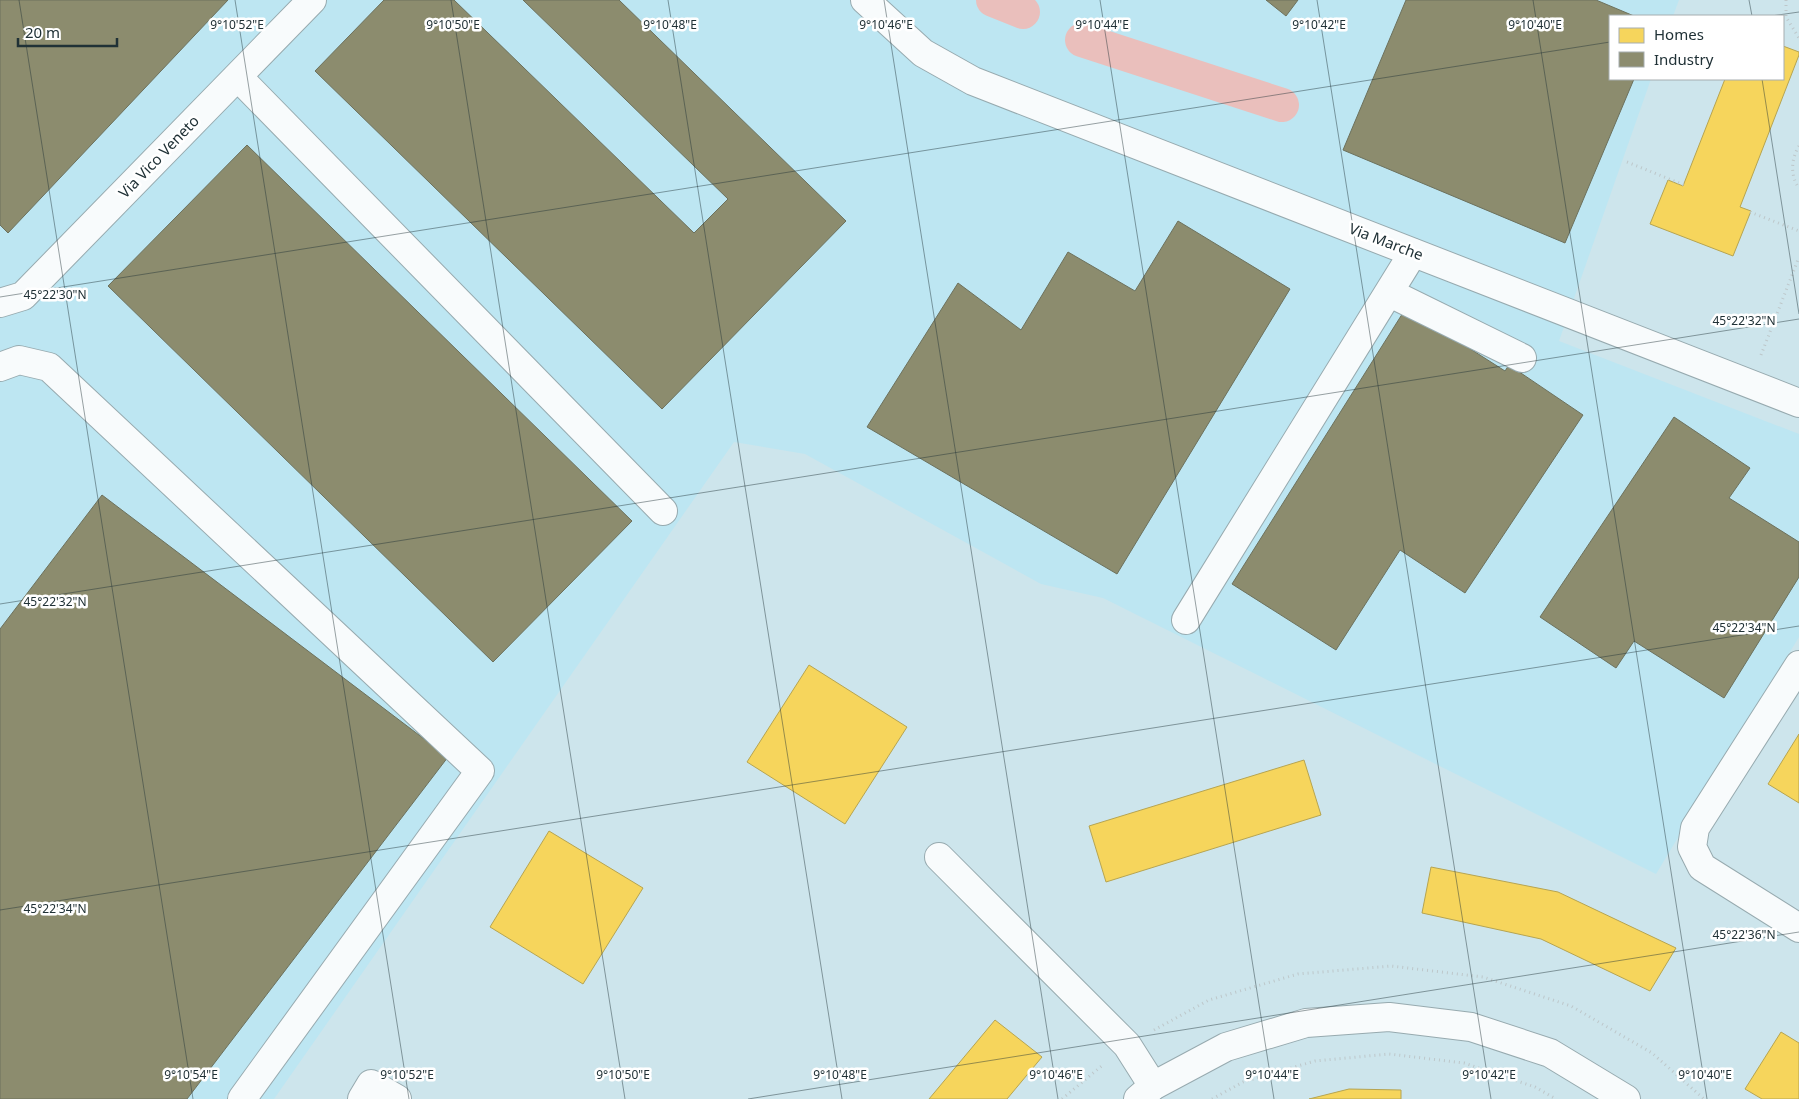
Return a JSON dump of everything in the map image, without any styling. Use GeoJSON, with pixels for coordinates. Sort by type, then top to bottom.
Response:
{"type":"FeatureCollection","features":[{"type":"Feature","properties":{"kind":"street","name":"Via Vico Veneto"},"geometry":{"type":"LineString","coordinates":[[0,303],[24,296],[312,0]]}},
{"type":"Feature","properties":{"kind":"street","name":"Via Marche"},"geometry":{"type":"LineString","coordinates":[[865,0],[936,63],[973,81],[1799,403]]}},
{"type":"Feature","properties":{"kind":"street"},"geometry":{"type":"LineString","coordinates":[[238,77],[663,511]]}},
{"type":"Feature","properties":{"kind":"street"},"geometry":{"type":"LineString","coordinates":[[1186,620],[1413,253]]}},
{"type":"Feature","properties":{"kind":"street"},"geometry":{"type":"LineString","coordinates":[[1390,292],[1522,358]]}},
{"type":"Feature","properties":{"kind":"street"},"geometry":{"type":"LineString","coordinates":[[0,366],[19,360],[49,367],[480,772],[242,1099]]}},
{"type":"Feature","properties":{"kind":"street"},"geometry":{"type":"LineString","coordinates":[[1799,665],[1695,828],[1692,847],[1702,867],[1799,928]]}},
{"type":"Feature","properties":{"kind":"street"},"geometry":{"type":"LineString","coordinates":[[939,857],[1127,1045],[1145,1093],[1226,1047],[1306,1024],[1389,1017],[1471,1027],[1550,1053],[1626,1099]]}},
{"type":"Feature","properties":{"kind":"street"},"geometry":{"type":"LineString","coordinates":[[362,1099],[371,1084],[397,1099]]}},
{"type":"Feature","properties":{"kind":"path"},"geometry":{"type":"LineString","coordinates":[[1786,0],[1786,17],[1799,38]]}},
{"type":"Feature","properties":{"kind":"path"},"geometry":{"type":"LineString","coordinates":[[1799,146],[1795,153],[1792,169],[1799,188]]}},
{"type":"Feature","properties":{"kind":"path"},"geometry":{"type":"LineString","coordinates":[[1626,162],[1684,185]]}},
{"type":"Feature","properties":{"kind":"path"},"geometry":{"type":"LineString","coordinates":[[1750,212],[1799,231]]}},
{"type":"Feature","properties":{"kind":"path"},"geometry":{"type":"LineString","coordinates":[[1750,384],[1799,257]]}},
{"type":"Feature","properties":{"kind":"path"},"geometry":{"type":"LineString","coordinates":[[1212,1099],[1243,1082],[1315,1061],[1390,1054],[1464,1063],[1535,1087],[1556,1099]]}},
{"type":"Feature","properties":{"kind":"shaded area"},"geometry":{"type":"Polygon","coordinates":[[[0,0],[1679,0],[1673,15],[1609,15],[1609,80],[1651,80],[1559,341],[1799,434],[1799,637],[1656,874],[1103,598],[1041,584],[805,454],[734,442],[274,1099],[0,1099],[0,0]]]}},
{"type":"Feature","properties":{"kind":"building: Homes"},"geometry":{"type":"Polygon","coordinates":[[[1784,46],[1799,52],[1740,207],[1751,211],[1733,256],[1650,224],[1668,180],[1683,186],[1725,80],[1784,80],[1784,46]]]}},
{"type":"Feature","properties":{"kind":"building: Homes"},"geometry":{"type":"Polygon","coordinates":[[[809,665],[907,727],[845,824],[747,762],[809,665]]]}},
{"type":"Feature","properties":{"kind":"building: Homes"},"geometry":{"type":"Polygon","coordinates":[[[1799,734],[1799,803],[1768,784],[1799,734]]]}},
{"type":"Feature","properties":{"kind":"building: Homes"},"geometry":{"type":"Polygon","coordinates":[[[1304,760],[1321,815],[1106,882],[1089,826],[1304,760]]]}},
{"type":"Feature","properties":{"kind":"building: Homes"},"geometry":{"type":"Polygon","coordinates":[[[549,831],[643,888],[583,984],[490,927],[549,831]]]}},
{"type":"Feature","properties":{"kind":"building: Homes"},"geometry":{"type":"Polygon","coordinates":[[[1431,867],[1558,892],[1676,948],[1650,991],[1541,939],[1422,913],[1431,867]]]}},
{"type":"Feature","properties":{"kind":"building: Homes"},"geometry":{"type":"Polygon","coordinates":[[[995,1020],[1042,1057],[1007,1099],[929,1099],[995,1020]]]}},
{"type":"Feature","properties":{"kind":"building: Homes"},"geometry":{"type":"Polygon","coordinates":[[[1781,1032],[1799,1043],[1799,1099],[1762,1099],[1745,1089],[1781,1032]]]}},
{"type":"Feature","properties":{"kind":"building: Homes"},"geometry":{"type":"Polygon","coordinates":[[[1349,1089],[1401,1090],[1401,1099],[1309,1099],[1349,1089]]]}},
{"type":"Feature","properties":{"kind":"building: Industry"},"geometry":{"type":"Polygon","coordinates":[[[0,0],[228,0],[8,233],[0,225],[0,0]]]}},
{"type":"Feature","properties":{"kind":"building: Industry"},"geometry":{"type":"Polygon","coordinates":[[[384,0],[454,0],[694,233],[728,199],[523,0],[619,0],[846,221],[662,409],[315,71],[384,0]]]}},
{"type":"Feature","properties":{"kind":"building: Industry"},"geometry":{"type":"Polygon","coordinates":[[[1266,0],[1298,0],[1286,16],[1266,0]]]}},
{"type":"Feature","properties":{"kind":"building: Industry"},"geometry":{"type":"Polygon","coordinates":[[[1406,0],[1596,0],[1632,15],[1609,15],[1609,80],[1634,80],[1565,243],[1343,150],[1406,0]]]}},
{"type":"Feature","properties":{"kind":"building: Industry"},"geometry":{"type":"Polygon","coordinates":[[[247,145],[632,521],[493,662],[108,286],[247,145]]]}},
{"type":"Feature","properties":{"kind":"building: Industry"},"geometry":{"type":"Polygon","coordinates":[[[1178,221],[1290,289],[1117,574],[867,427],[958,283],[1021,330],[1068,252],[1135,291],[1178,221]]]}},
{"type":"Feature","properties":{"kind":"building: Industry"},"geometry":{"type":"Polygon","coordinates":[[[1406,308],[1505,371],[1509,365],[1583,415],[1465,593],[1400,550],[1336,650],[1232,584],[1406,308]]]}},
{"type":"Feature","properties":{"kind":"building: Industry"},"geometry":{"type":"Polygon","coordinates":[[[1674,417],[1750,468],[1729,498],[1799,542],[1799,577],[1724,698],[1634,641],[1616,668],[1540,617],[1674,417]]]}},
{"type":"Feature","properties":{"kind":"building: Industry"},"geometry":{"type":"Polygon","coordinates":[[[102,495],[448,757],[187,1099],[0,1099],[0,629],[102,495]]]}},
{"type":"Feature","properties":{"kind":"waterway"},"geometry":{"type":"LineString","coordinates":[[993,0],[1023,12]]}},
{"type":"Feature","properties":{"kind":"waterway"},"geometry":{"type":"LineString","coordinates":[[1082,40],[1282,105]]}}]}
